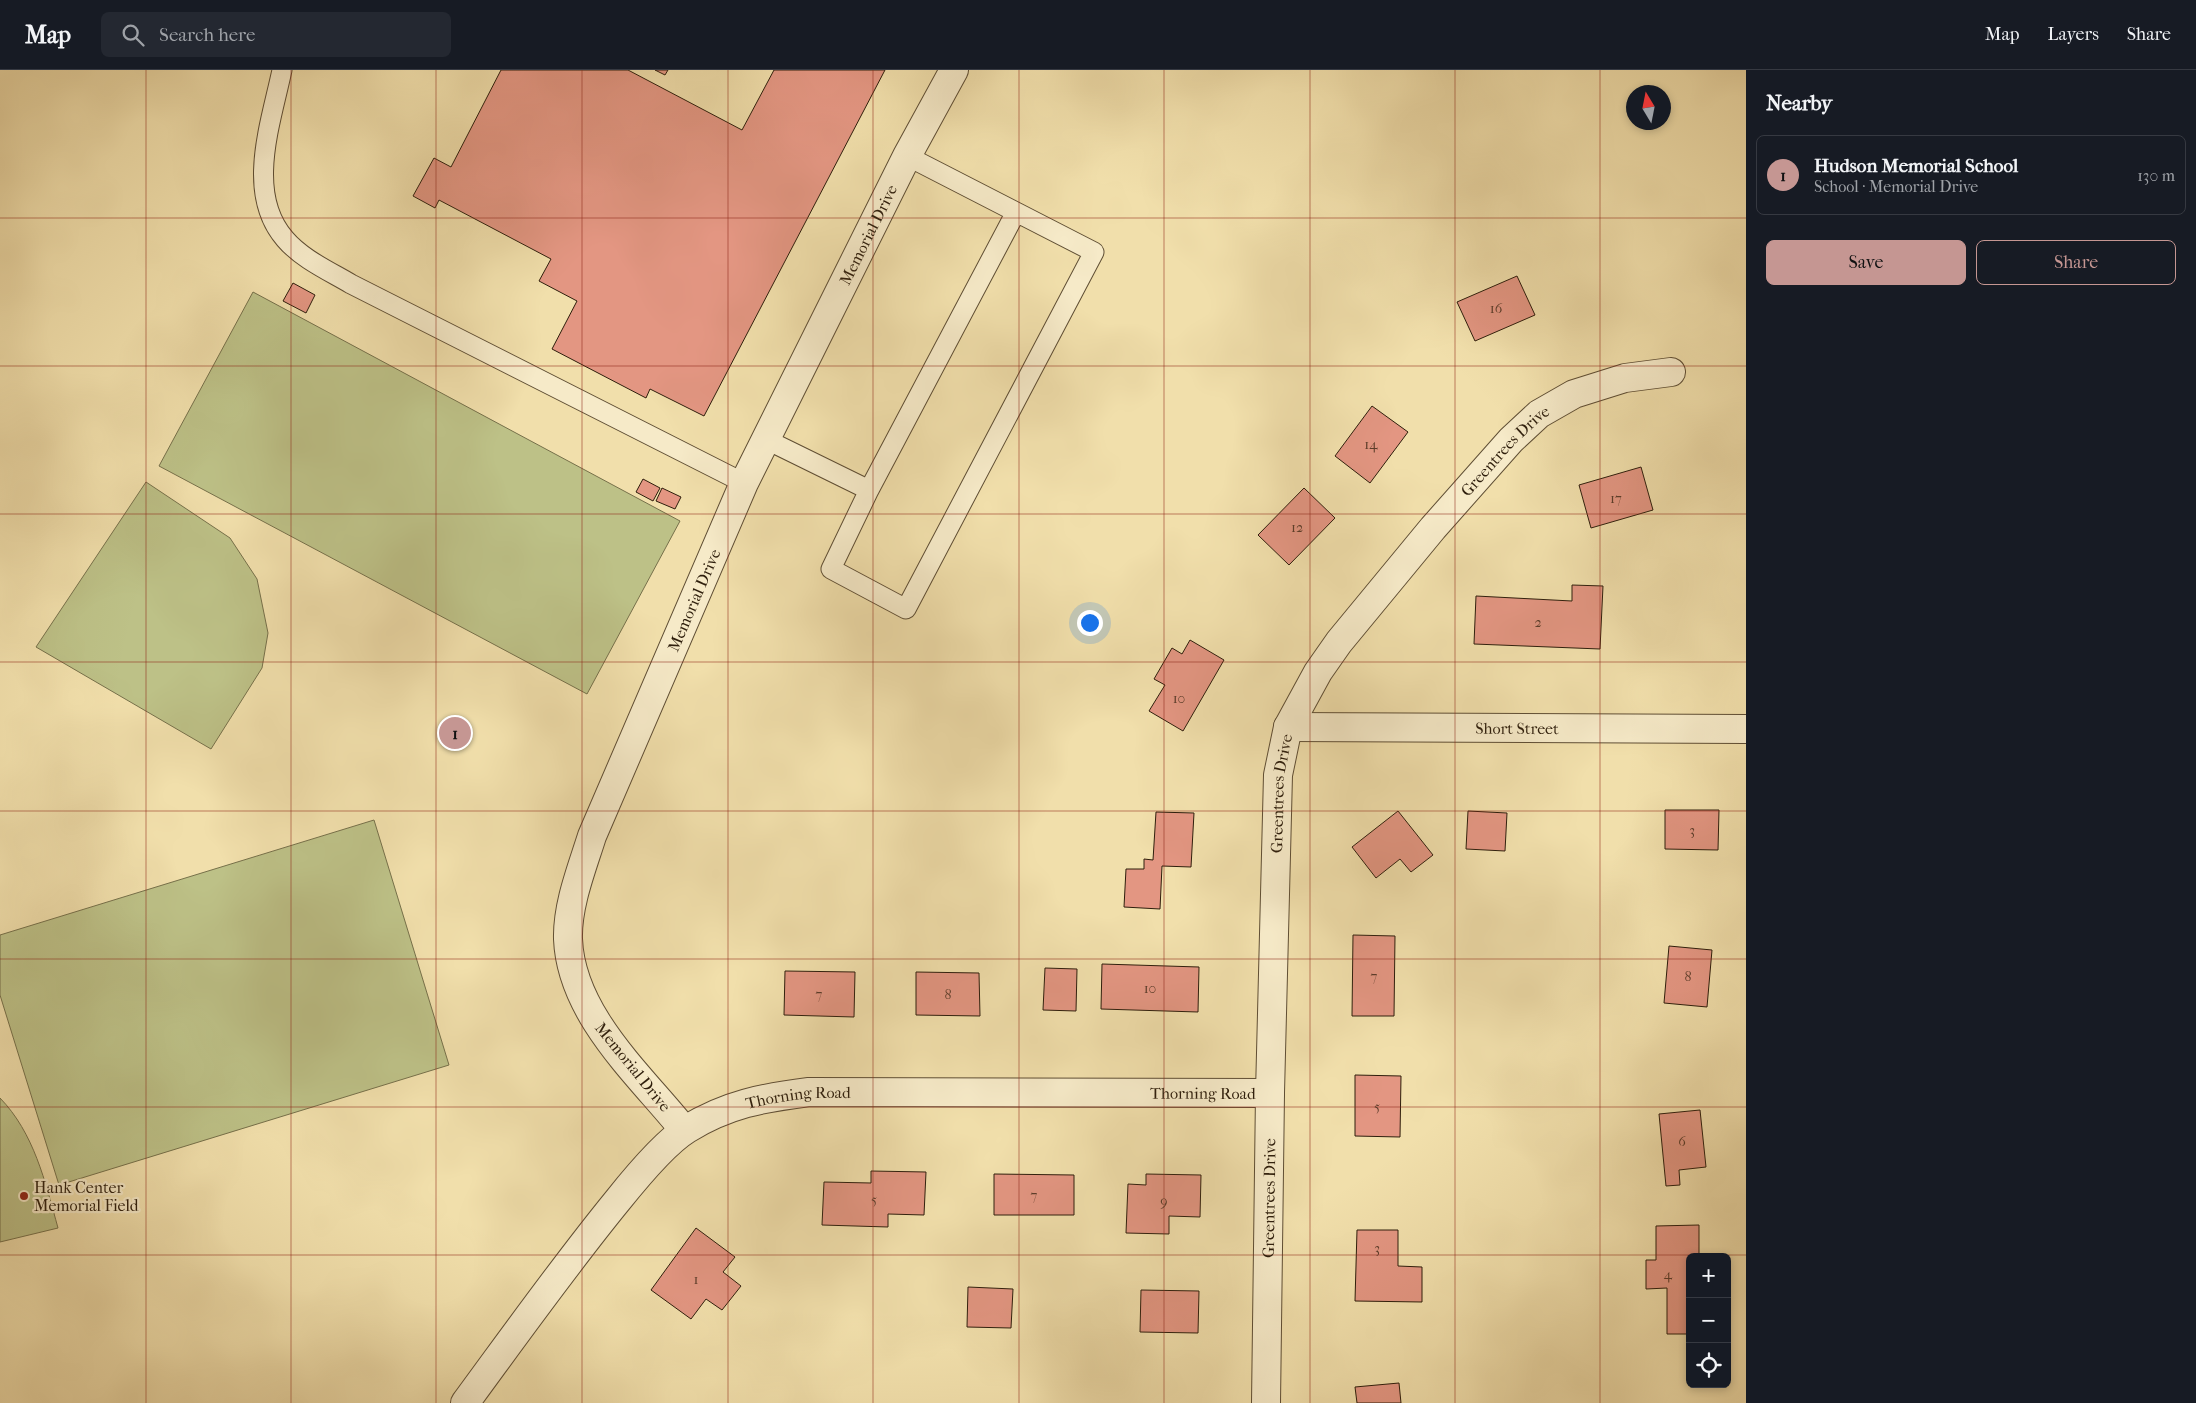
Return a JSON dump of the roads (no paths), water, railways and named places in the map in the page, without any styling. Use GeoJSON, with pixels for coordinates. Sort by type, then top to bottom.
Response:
{"type":"FeatureCollection","features":[{"type":"Feature","properties":{"kind":"street","name":"Memorial Drive"},"geometry":{"type":"LineString","coordinates":[[684,1130],[597,1025],[583,998],[573,969],[568,939],[576,892],[592,836],[764,439],[907,156],[954,70]]}},
{"type":"Feature","properties":{"kind":"street","name":"Greentrees Drive"},"geometry":{"type":"LineString","coordinates":[[1266,1403],[1270,1093],[1278,775],[1288,728],[1318,672],[1339,642],[1433,528],[1511,440],[1539,414],[1574,394],[1625,378],[1671,372]]}},
{"type":"Feature","properties":{"kind":"street","name":"Short Street"},"geometry":{"type":"LineString","coordinates":[[1288,728],[1746,730]]}},
{"type":"Feature","properties":{"kind":"street","name":"Thorning Road"},"geometry":{"type":"LineString","coordinates":[[465,1403],[584,1242],[641,1172],[684,1130],[717,1112],[757,1099],[809,1092],[1270,1093]]}},
{"type":"Feature","properties":{"kind":"lane"},"geometry":{"type":"LineString","coordinates":[[282,70],[264,160],[264,192],[270,217],[285,239],[304,256],[351,284],[744,483]]}},
{"type":"Feature","properties":{"kind":"lane"},"geometry":{"type":"LineString","coordinates":[[907,156],[1094,252],[906,609],[831,569],[869,490],[1016,212]]}},
{"type":"Feature","properties":{"kind":"lane"},"geometry":{"type":"LineString","coordinates":[[764,439],[869,490]]}},
{"type":"Feature","properties":{"kind":"place","name":"Hudson Memorial School"},"geometry":{"type":"Point","coordinates":[455,733]}},
{"type":"Feature","properties":{"kind":"place","name":"Hank Center Memorial Field"},"geometry":{"type":"Point","coordinates":[24,1196]}}]}
